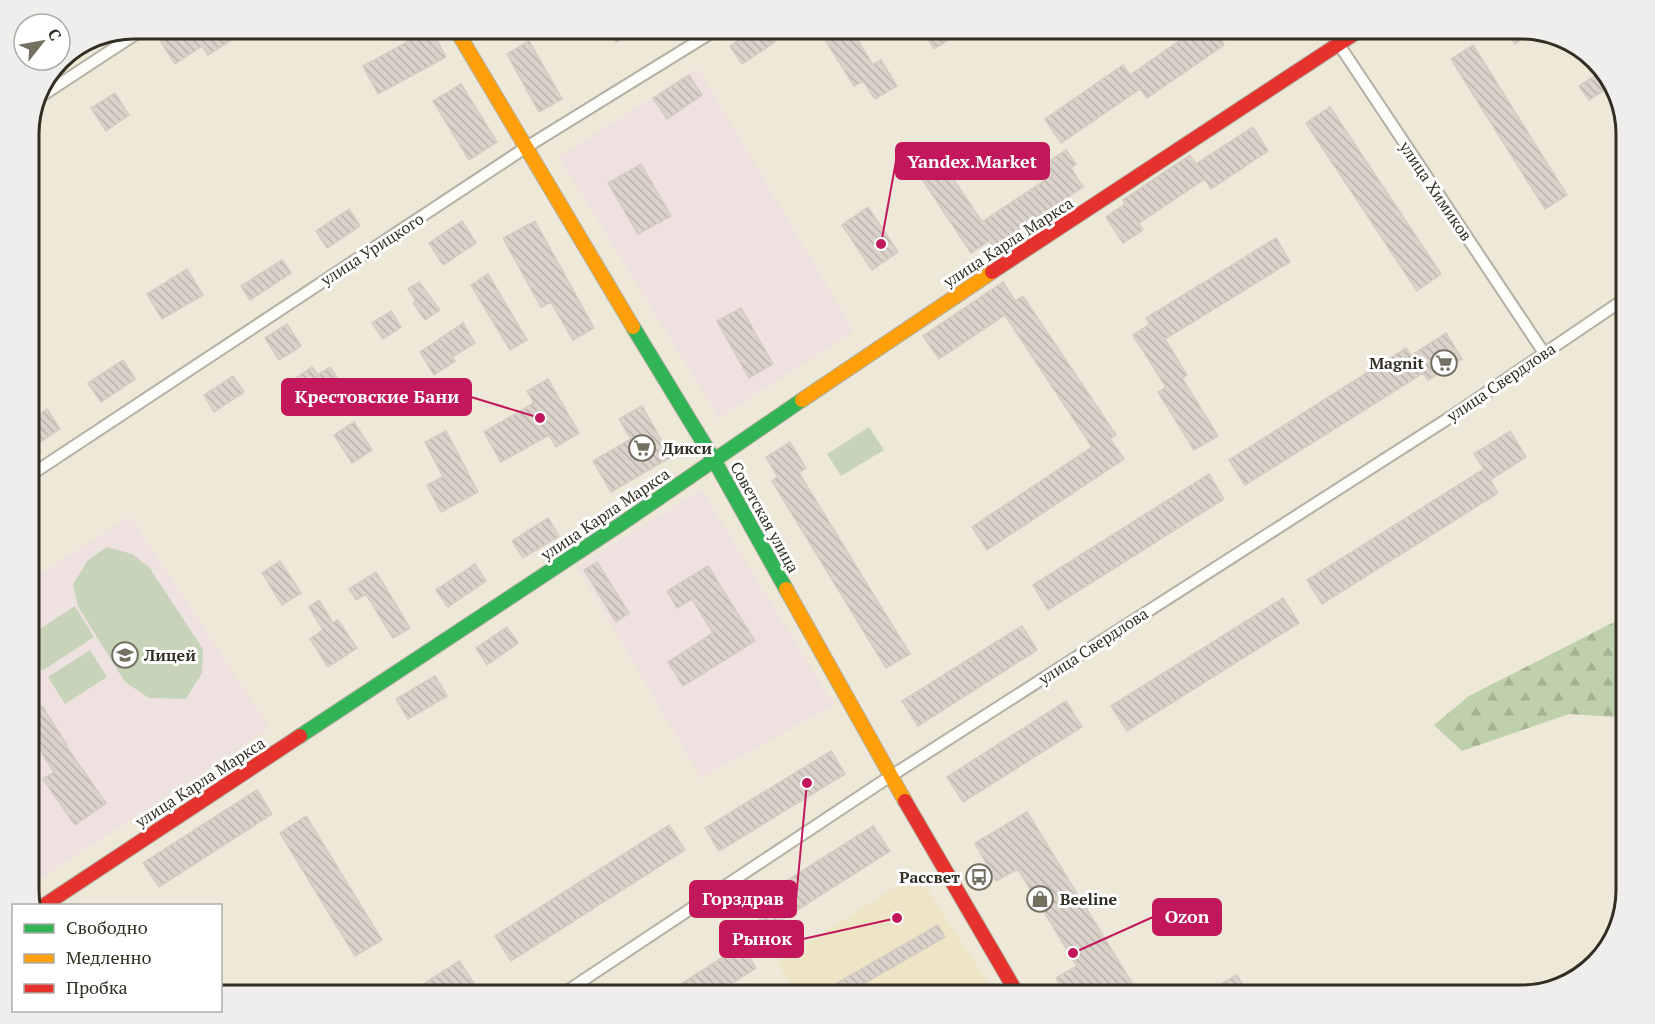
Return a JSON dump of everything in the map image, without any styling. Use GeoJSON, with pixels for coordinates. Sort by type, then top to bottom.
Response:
{"type":"FeatureCollection","features":[{"type":"Feature","properties":{"kind":"street","name":"Советская улица"},"geometry":{"type":"LineString","coordinates":[[462,39],[525,148],[714,460],[891,776],[1012,985]]}},
{"type":"Feature","properties":{"kind":"street","name":"улица Урицкого"},"geometry":{"type":"LineString","coordinates":[[39,469],[525,148],[701,39]]}},
{"type":"Feature","properties":{"kind":"street","name":"улица Химиков"},"geometry":{"type":"LineString","coordinates":[[1335,39],[1544,353]]}},
{"type":"Feature","properties":{"kind":"street","name":"улица Карла Маркса"},"geometry":{"type":"LineString","coordinates":[[47,904],[624,522],[949,300],[1347,39]]}},
{"type":"Feature","properties":{"kind":"street"},"geometry":{"type":"LineString","coordinates":[[50,90],[127,40]]}},
{"type":"Feature","properties":{"kind":"street","name":"улица Свердлова"},"geometry":{"type":"LineString","coordinates":[[578,985],[891,776],[1449,418],[1616,305]]}},
{"type":"Feature","properties":{"kind":"shaded area"},"geometry":{"type":"Polygon","coordinates":[[[698,68],[854,331],[719,418],[559,157],[698,68]]]}},
{"type":"Feature","properties":{"kind":"shaded area"},"geometry":{"type":"Polygon","coordinates":[[[701,489],[834,705],[701,778],[577,567],[701,489]]]}},
{"type":"Feature","properties":{"kind":"shaded area","name":"Лицей"},"geometry":{"type":"Polygon","coordinates":[[[130,516],[270,728],[39,879],[39,575],[130,516]]]}},
{"type":"Feature","properties":{"kind":"shaded area"},"geometry":{"type":"Polygon","coordinates":[[[917,873],[990,985],[791,985],[777,963],[917,873]]]}},
{"type":"Feature","properties":{"kind":"green space"},"geometry":{"type":"Polygon","coordinates":[[[869,427],[884,450],[841,476],[827,454],[869,427]]]}},
{"type":"Feature","properties":{"kind":"green space"},"geometry":{"type":"Polygon","coordinates":[[[107,547],[132,554],[149,567],[203,649],[202,673],[186,699],[149,698],[125,682],[78,607],[73,584],[88,560],[107,547]]]}},
{"type":"Feature","properties":{"kind":"green space"},"geometry":{"type":"Polygon","coordinates":[[[75,606],[94,637],[42,671],[39,666],[39,629],[75,606]]]}},
{"type":"Feature","properties":{"kind":"green space"},"geometry":{"type":"Polygon","coordinates":[[[1616,621],[1616,717],[1569,714],[1462,751],[1434,725],[1469,696],[1616,621]]]}},
{"type":"Feature","properties":{"kind":"green space"},"geometry":{"type":"Polygon","coordinates":[[[90,650],[107,677],[65,704],[48,677],[90,650]]]}},
{"type":"Feature","properties":{"kind":"building"},"geometry":{"type":"Polygon","coordinates":[[[165,39],[233,39],[208,55],[202,46],[175,64],[161,42],[165,39]]]}},
{"type":"Feature","properties":{"kind":"building"},"geometry":{"type":"Polygon","coordinates":[[[413,39],[436,39],[446,57],[378,94],[363,66],[413,39]]]}},
{"type":"Feature","properties":{"kind":"building"},"geometry":{"type":"Polygon","coordinates":[[[740,39],[773,39],[775,42],[742,64],[730,46],[740,39]]]}},
{"type":"Feature","properties":{"kind":"building"},"geometry":{"type":"Polygon","coordinates":[[[825,39],[857,39],[873,65],[881,60],[897,86],[875,99],[863,81],[854,86],[825,39]]]}},
{"type":"Feature","properties":{"kind":"building"},"geometry":{"type":"Polygon","coordinates":[[[928,39],[950,39],[934,49],[928,39]]]}},
{"type":"Feature","properties":{"kind":"building"},"geometry":{"type":"Polygon","coordinates":[[[1182,39],[1220,39],[1224,45],[1147,98],[1140,89],[1061,143],[1045,119],[1123,65],[1130,75],[1182,39]]]}},
{"type":"Feature","properties":{"kind":"building"},"geometry":{"type":"Polygon","coordinates":[[[1512,39],[1521,39],[1515,44],[1512,39]]]}},
{"type":"Feature","properties":{"kind":"building"},"geometry":{"type":"Polygon","coordinates":[[[529,41],[562,99],[539,112],[507,54],[529,41]]]}},
{"type":"Feature","properties":{"kind":"building"},"geometry":{"type":"Polygon","coordinates":[[[1473,45],[1567,195],[1545,209],[1451,59],[1473,45]]]}},
{"type":"Feature","properties":{"kind":"building"},"geometry":{"type":"Polygon","coordinates":[[[689,75],[702,95],[667,119],[653,98],[689,75]]]}},
{"type":"Feature","properties":{"kind":"building"},"geometry":{"type":"Polygon","coordinates":[[[1595,75],[1605,89],[1589,100],[1579,86],[1595,75]]]}},
{"type":"Feature","properties":{"kind":"building"},"geometry":{"type":"Polygon","coordinates":[[[461,84],[497,142],[469,160],[433,101],[461,84]]]}},
{"type":"Feature","properties":{"kind":"building"},"geometry":{"type":"Polygon","coordinates":[[[115,93],[129,115],[106,131],[91,108],[115,93]]]}},
{"type":"Feature","properties":{"kind":"building"},"geometry":{"type":"Polygon","coordinates":[[[1330,107],[1441,274],[1417,291],[1306,123],[1330,107]]]}},
{"type":"Feature","properties":{"kind":"building"},"geometry":{"type":"Polygon","coordinates":[[[1253,127],[1268,151],[1211,189],[1205,179],[1139,223],[1143,230],[1123,243],[1106,217],[1125,204],[1123,200],[1190,155],[1196,164],[1253,127]]]}},
{"type":"Feature","properties":{"kind":"building"},"geometry":{"type":"Polygon","coordinates":[[[1066,150],[1076,164],[1071,168],[1083,187],[993,247],[989,241],[971,253],[922,179],[939,169],[933,160],[945,152],[961,175],[954,180],[982,222],[1053,175],[1045,164],[1066,150]]]}},
{"type":"Feature","properties":{"kind":"building"},"geometry":{"type":"Polygon","coordinates":[[[641,164],[671,216],[638,234],[608,183],[641,164]]]}},
{"type":"Feature","properties":{"kind":"building"},"geometry":{"type":"Polygon","coordinates":[[[868,207],[898,252],[872,270],[842,225],[868,207]]]}},
{"type":"Feature","properties":{"kind":"building"},"geometry":{"type":"Polygon","coordinates":[[[349,209],[360,226],[327,248],[316,231],[349,209]]]}},
{"type":"Feature","properties":{"kind":"building"},"geometry":{"type":"Polygon","coordinates":[[[462,221],[476,243],[443,265],[429,243],[462,221]]]}},
{"type":"Feature","properties":{"kind":"building"},"geometry":{"type":"Polygon","coordinates":[[[535,221],[594,328],[573,340],[551,302],[541,307],[503,238],[535,221]]]}},
{"type":"Feature","properties":{"kind":"building"},"geometry":{"type":"Polygon","coordinates":[[[1276,238],[1290,262],[1165,339],[1187,375],[1182,378],[1218,436],[1194,450],[1158,392],[1166,387],[1133,335],[1150,324],[1146,318],[1276,238]]]}},
{"type":"Feature","properties":{"kind":"building"},"geometry":{"type":"Polygon","coordinates":[[[282,260],[291,273],[250,300],[241,286],[282,260]]]}},
{"type":"Feature","properties":{"kind":"building"},"geometry":{"type":"Polygon","coordinates":[[[187,269],[203,295],[162,319],[147,294],[187,269]]]}},
{"type":"Feature","properties":{"kind":"building"},"geometry":{"type":"Polygon","coordinates":[[[488,274],[527,340],[510,350],[471,285],[488,274]]]}},
{"type":"Feature","properties":{"kind":"building"},"geometry":{"type":"Polygon","coordinates":[[[419,282],[440,310],[425,320],[413,303],[416,301],[408,289],[419,282]]]}},
{"type":"Feature","properties":{"kind":"building"},"geometry":{"type":"Polygon","coordinates":[[[1003,282],[1015,301],[1023,296],[1116,435],[1110,439],[1124,459],[987,550],[972,527],[1092,447],[1005,315],[939,359],[923,336],[1003,282]]]}},
{"type":"Feature","properties":{"kind":"building"},"geometry":{"type":"Polygon","coordinates":[[[741,308],[773,364],[749,378],[717,321],[741,308]]]}},
{"type":"Feature","properties":{"kind":"building"},"geometry":{"type":"Polygon","coordinates":[[[391,311],[401,327],[383,339],[372,323],[391,311]]]}},
{"type":"Feature","properties":{"kind":"building"},"geometry":{"type":"Polygon","coordinates":[[[463,323],[475,343],[452,357],[455,361],[434,375],[420,352],[463,323]]]}},
{"type":"Feature","properties":{"kind":"building"},"geometry":{"type":"Polygon","coordinates":[[[287,324],[301,346],[279,360],[265,338],[287,324]]]}},
{"type":"Feature","properties":{"kind":"building"},"geometry":{"type":"Polygon","coordinates":[[[1446,333],[1462,359],[1428,380],[1423,373],[1245,485],[1229,460],[1406,348],[1411,356],[1446,333]]]}},
{"type":"Feature","properties":{"kind":"building"},"geometry":{"type":"Polygon","coordinates":[[[123,360],[135,379],[101,402],[88,383],[123,360]]]}},
{"type":"Feature","properties":{"kind":"building"},"geometry":{"type":"Polygon","coordinates":[[[312,367],[318,375],[330,367],[347,392],[313,416],[289,383],[312,367]]]}},
{"type":"Feature","properties":{"kind":"building"},"geometry":{"type":"Polygon","coordinates":[[[233,376],[244,392],[214,412],[204,395],[233,376]]]}},
{"type":"Feature","properties":{"kind":"building"},"geometry":{"type":"Polygon","coordinates":[[[548,379],[579,433],[556,447],[549,435],[501,462],[484,432],[534,403],[527,391],[548,379]]]}},
{"type":"Feature","properties":{"kind":"building"},"geometry":{"type":"Polygon","coordinates":[[[642,406],[671,457],[611,492],[593,461],[631,439],[619,419],[642,406]]]}},
{"type":"Feature","properties":{"kind":"building"},"geometry":{"type":"Polygon","coordinates":[[[47,409],[60,429],[39,443],[39,414],[47,409]]]}},
{"type":"Feature","properties":{"kind":"building"},"geometry":{"type":"Polygon","coordinates":[[[354,422],[372,450],[352,463],[334,435],[354,422]]]}},
{"type":"Feature","properties":{"kind":"building"},"geometry":{"type":"Polygon","coordinates":[[[446,431],[478,492],[441,512],[427,485],[443,477],[425,442],[446,431]]]}},
{"type":"Feature","properties":{"kind":"building"},"geometry":{"type":"Polygon","coordinates":[[[1510,431],[1526,457],[1490,480],[1498,493],[1322,604],[1307,580],[1484,469],[1474,454],[1510,431]]]}},
{"type":"Feature","properties":{"kind":"building"},"geometry":{"type":"Polygon","coordinates":[[[790,442],[806,468],[799,473],[910,654],[886,668],[772,481],[778,477],[766,457],[790,442]]]}},
{"type":"Feature","properties":{"kind":"building"},"geometry":{"type":"Polygon","coordinates":[[[1209,474],[1224,499],[1048,610],[1033,585],[1209,474]]]}},
{"type":"Feature","properties":{"kind":"building"},"geometry":{"type":"Polygon","coordinates":[[[548,518],[559,536],[523,558],[512,541],[548,518]]]}},
{"type":"Feature","properties":{"kind":"building"},"geometry":{"type":"Polygon","coordinates":[[[280,561],[301,593],[282,605],[262,573],[280,561]]]}},
{"type":"Feature","properties":{"kind":"building"},"geometry":{"type":"Polygon","coordinates":[[[597,562],[629,613],[616,622],[584,570],[597,562]]]}},
{"type":"Feature","properties":{"kind":"building"},"geometry":{"type":"Polygon","coordinates":[[[475,564],[486,581],[448,607],[436,590],[475,564]]]}},
{"type":"Feature","properties":{"kind":"building"},"geometry":{"type":"Polygon","coordinates":[[[708,566],[755,641],[683,686],[668,662],[713,633],[692,599],[677,608],[667,591],[708,566]]]}},
{"type":"Feature","properties":{"kind":"building"},"geometry":{"type":"Polygon","coordinates":[[[376,572],[410,628],[393,638],[366,594],[356,600],[349,589],[376,572]]]}},
{"type":"Feature","properties":{"kind":"building"},"geometry":{"type":"Polygon","coordinates":[[[1283,598],[1299,623],[1127,731],[1111,706],[1283,598]]]}},
{"type":"Feature","properties":{"kind":"building"},"geometry":{"type":"Polygon","coordinates":[[[319,600],[333,623],[338,620],[357,648],[328,667],[310,639],[323,630],[309,607],[319,600]]]}},
{"type":"Feature","properties":{"kind":"building"},"geometry":{"type":"Polygon","coordinates":[[[1022,626],[1037,650],[918,726],[902,701],[1022,626]]]}},
{"type":"Feature","properties":{"kind":"building"},"geometry":{"type":"Polygon","coordinates":[[[507,627],[518,643],[487,665],[476,648],[507,627]]]}},
{"type":"Feature","properties":{"kind":"building"},"geometry":{"type":"Polygon","coordinates":[[[435,676],[447,696],[408,719],[396,699],[435,676]]]}},
{"type":"Feature","properties":{"kind":"building"},"geometry":{"type":"Polygon","coordinates":[[[1066,701],[1082,727],[963,802],[947,777],[1066,701]]]}},
{"type":"Feature","properties":{"kind":"building"},"geometry":{"type":"Polygon","coordinates":[[[42,706],[66,746],[106,803],[75,825],[43,779],[54,772],[39,749],[39,708],[42,706]]]}},
{"type":"Feature","properties":{"kind":"building"},"geometry":{"type":"Polygon","coordinates":[[[831,751],[845,774],[719,851],[705,828],[831,751]]]}},
{"type":"Feature","properties":{"kind":"building"},"geometry":{"type":"Polygon","coordinates":[[[257,790],[272,814],[159,887],[143,863],[257,790]]]}},
{"type":"Feature","properties":{"kind":"building"},"geometry":{"type":"Polygon","coordinates":[[[1027,812],[1132,983],[1129,985],[1060,985],[1056,978],[1077,966],[1018,869],[996,881],[975,843],[1027,812]]]}},
{"type":"Feature","properties":{"kind":"building"},"geometry":{"type":"Polygon","coordinates":[[[306,816],[382,940],[355,956],[280,833],[306,816]]]}},
{"type":"Feature","properties":{"kind":"building"},"geometry":{"type":"Polygon","coordinates":[[[669,825],[685,850],[511,961],[495,936],[669,825]]]}},
{"type":"Feature","properties":{"kind":"building"},"geometry":{"type":"Polygon","coordinates":[[[873,826],[890,851],[766,930],[750,904],[873,826]]]}},
{"type":"Feature","properties":{"kind":"building"},"geometry":{"type":"Polygon","coordinates":[[[938,925],[945,937],[861,985],[833,985],[938,925]]]}},
{"type":"Feature","properties":{"kind":"building"},"geometry":{"type":"Polygon","coordinates":[[[742,945],[756,968],[729,985],[679,985],[742,945]]]}},
{"type":"Feature","properties":{"kind":"building"},"geometry":{"type":"Polygon","coordinates":[[[459,961],[475,985],[422,985],[459,961]]]}},
{"type":"Feature","properties":{"kind":"building"},"geometry":{"type":"Polygon","coordinates":[[[1237,975],[1243,985],[1219,985],[1237,975]]]}},
{"type":"Feature","properties":{"kind":"traffic: fast"},"geometry":{"type":"LineString","coordinates":[[633,327],[714,460],[786,589]]}},
{"type":"Feature","properties":{"kind":"traffic: fast"},"geometry":{"type":"LineString","coordinates":[[300,736],[624,522],[802,400]]}},
{"type":"Feature","properties":{"kind":"traffic: slow"},"geometry":{"type":"LineString","coordinates":[[462,39],[633,327]]}},
{"type":"Feature","properties":{"kind":"traffic: slow"},"geometry":{"type":"LineString","coordinates":[[802,400],[992,272]]}},
{"type":"Feature","properties":{"kind":"traffic: slow"},"geometry":{"type":"LineString","coordinates":[[786,589],[905,801]]}},
{"type":"Feature","properties":{"kind":"traffic: jam"},"geometry":{"type":"LineString","coordinates":[[992,272],[1346,39]]}},
{"type":"Feature","properties":{"kind":"traffic: jam"},"geometry":{"type":"LineString","coordinates":[[46,904],[300,736]]}},
{"type":"Feature","properties":{"kind":"traffic: jam"},"geometry":{"type":"LineString","coordinates":[[905,801],[1012,985]]}},
{"type":"Feature","properties":{"kind":"place","name":"Yandex.Market"},"geometry":{"type":"Point","coordinates":[881,244]}},
{"type":"Feature","properties":{"kind":"place","name":"Magnit"},"geometry":{"type":"Point","coordinates":[1444,363]}},
{"type":"Feature","properties":{"kind":"place","name":"Крестовские Бани"},"geometry":{"type":"Point","coordinates":[540,418]}},
{"type":"Feature","properties":{"kind":"place","name":"Дикси"},"geometry":{"type":"Point","coordinates":[642,448]}},
{"type":"Feature","properties":{"kind":"place","name":"Лицей"},"geometry":{"type":"Point","coordinates":[125,655]}},
{"type":"Feature","properties":{"kind":"place","name":"Горздрав"},"geometry":{"type":"Point","coordinates":[807,783]}},
{"type":"Feature","properties":{"kind":"place","name":"Рассвет"},"geometry":{"type":"Point","coordinates":[979,877]}},
{"type":"Feature","properties":{"kind":"place","name":"Beeline"},"geometry":{"type":"Point","coordinates":[1040,899]}},
{"type":"Feature","properties":{"kind":"place","name":"Рынок"},"geometry":{"type":"Point","coordinates":[897,918]}},
{"type":"Feature","properties":{"kind":"place","name":"Ozon"},"geometry":{"type":"Point","coordinates":[1073,953]}}]}
